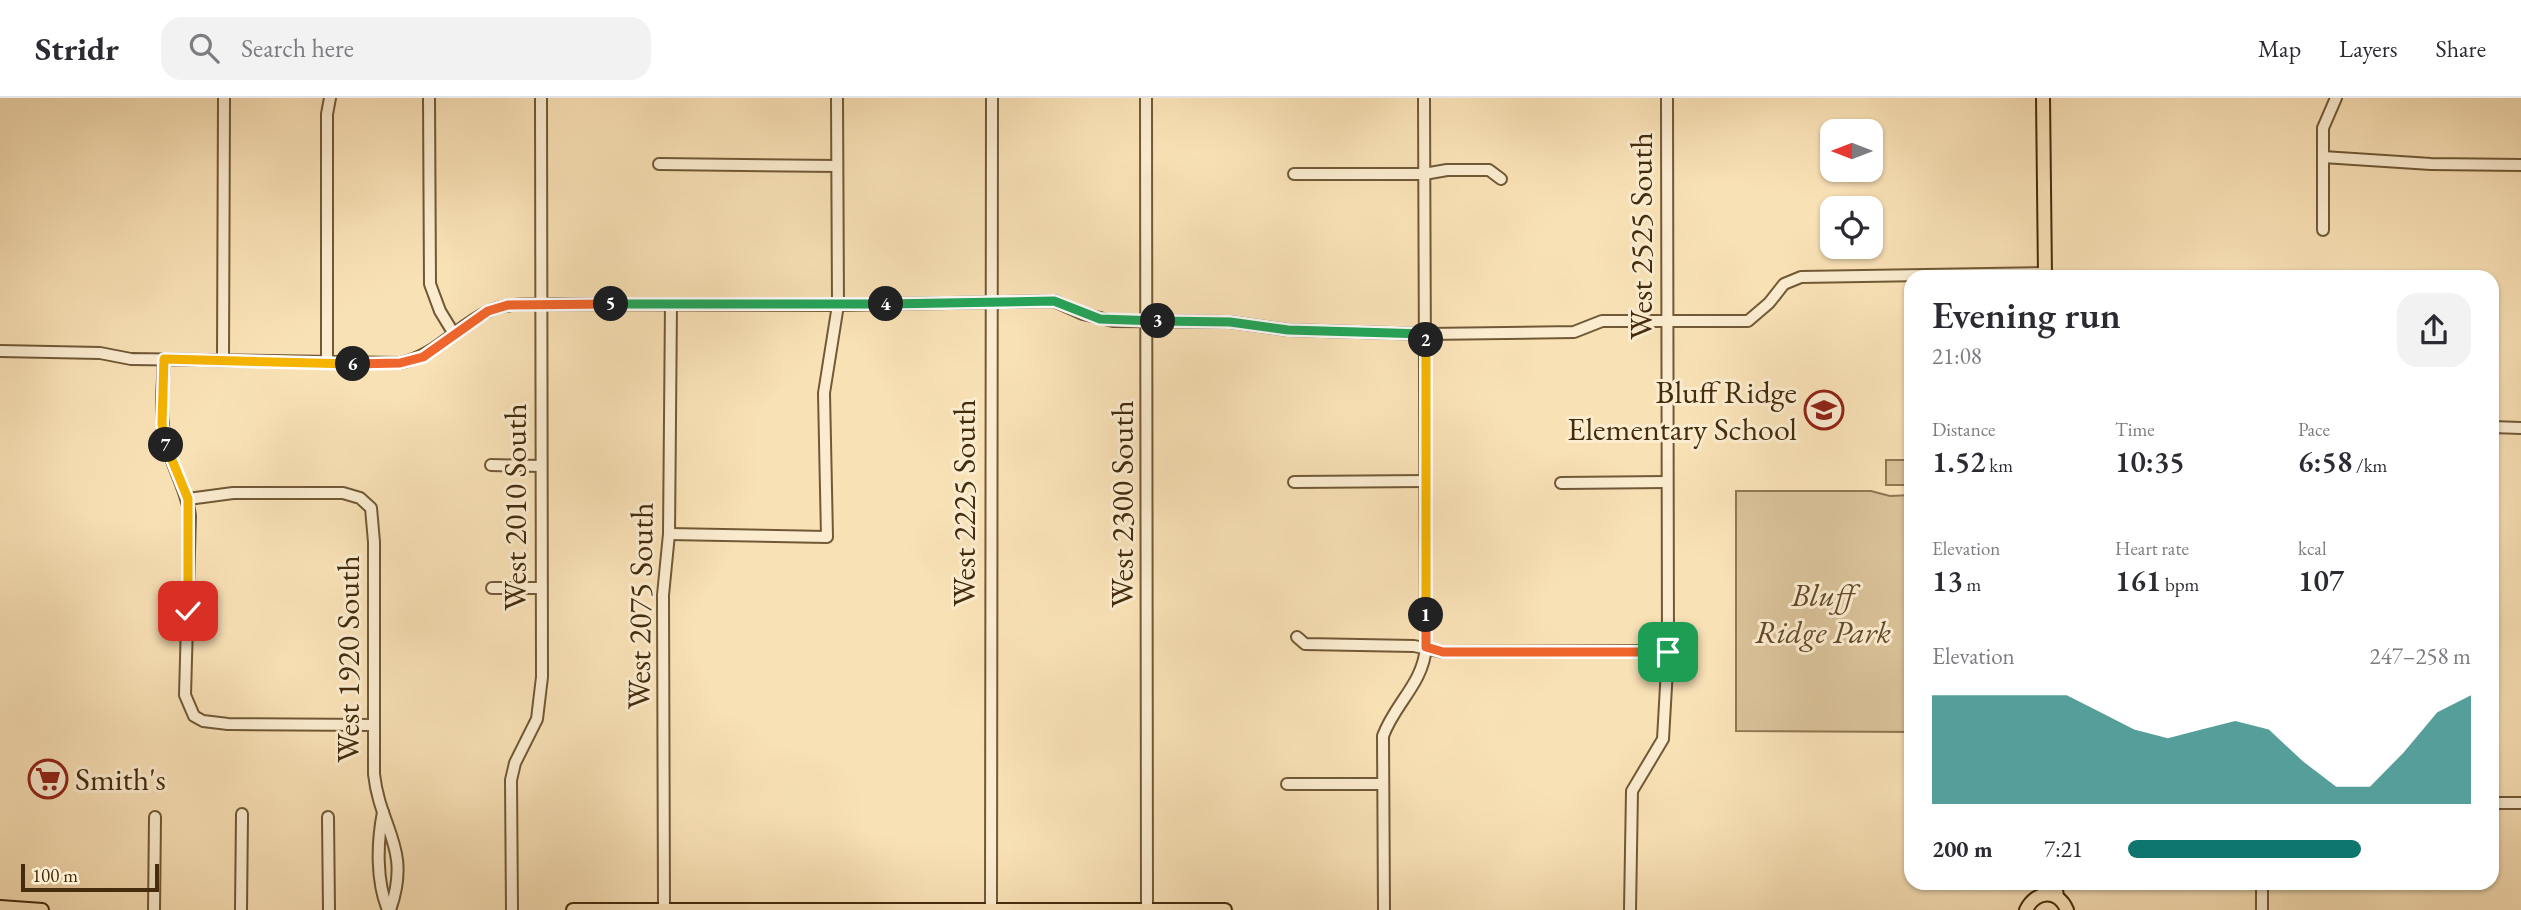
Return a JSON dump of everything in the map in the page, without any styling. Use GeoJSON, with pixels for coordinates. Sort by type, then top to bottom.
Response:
{"type":"FeatureCollection","features":[{"type":"Feature","properties":{"kind":"main road"},"geometry":{"type":"LineString","coordinates":[[2043,98],[2045,270]]}},
{"type":"Feature","properties":{"kind":"main road"},"geometry":{"type":"LineString","coordinates":[[2026,910],[2040,890]]}},
{"type":"Feature","properties":{"kind":"main road"},"geometry":{"type":"LineString","coordinates":[[2043,890],[2064,904],[2081,910]]}},
{"type":"Feature","properties":{"kind":"main road"},"geometry":{"type":"LineString","coordinates":[[0,908],[42,910]]}},
{"type":"Feature","properties":{"kind":"main road"},"geometry":{"type":"LineString","coordinates":[[573,910],[1225,910]]}},
{"type":"Feature","properties":{"kind":"street"},"geometry":{"type":"LineString","coordinates":[[223,359],[224,98]]}},
{"type":"Feature","properties":{"kind":"street"},"geometry":{"type":"LineString","coordinates":[[327,363],[327,114],[330,98]]}},
{"type":"Feature","properties":{"kind":"street"},"geometry":{"type":"LineString","coordinates":[[429,98],[430,284],[440,311],[454,334]]}},
{"type":"Feature","properties":{"kind":"street","name":"West 2010 South"},"geometry":{"type":"LineString","coordinates":[[512,910],[511,780],[515,763],[537,719],[540,704],[541,98]]}},
{"type":"Feature","properties":{"kind":"street"},"geometry":{"type":"LineString","coordinates":[[668,534],[827,537],[824,393],[838,305],[837,98]]}},
{"type":"Feature","properties":{"kind":"street","name":"West 2225 South"},"geometry":{"type":"LineString","coordinates":[[991,909],[992,98]]}},
{"type":"Feature","properties":{"kind":"street","name":"West 2300 South"},"geometry":{"type":"LineString","coordinates":[[1146,98],[1147,909]]}},
{"type":"Feature","properties":{"kind":"street"},"geometry":{"type":"LineString","coordinates":[[1384,910],[1383,736],[1390,717],[1421,674],[1426,647],[1424,98]]}},
{"type":"Feature","properties":{"kind":"street","name":"West 2525 South"},"geometry":{"type":"LineString","coordinates":[[1630,910],[1632,791],[1663,739],[1668,652],[1667,98]]}},
{"type":"Feature","properties":{"kind":"street"},"geometry":{"type":"LineString","coordinates":[[2323,230],[2323,128],[2336,98]]}},
{"type":"Feature","properties":{"kind":"street"},"geometry":{"type":"LineString","coordinates":[[2323,157],[2431,164],[2521,165]]}},
{"type":"Feature","properties":{"kind":"street"},"geometry":{"type":"LineString","coordinates":[[660,164],[837,166]]}},
{"type":"Feature","properties":{"kind":"street"},"geometry":{"type":"LineString","coordinates":[[1294,174],[1424,174],[1447,170],[1489,170],[1501,178]]}},
{"type":"Feature","properties":{"kind":"street"},"geometry":{"type":"LineString","coordinates":[[0,351],[327,363],[411,361],[438,349],[454,334],[488,311],[508,305],[838,305],[1054,301],[1100,319],[1230,322],[1288,330],[1426,334],[1574,332],[1602,321],[1748,321],[1769,303],[1784,284],[1801,277],[1904,276]]}},
{"type":"Feature","properties":{"kind":"street","name":"West 2075 South"},"geometry":{"type":"LineString","coordinates":[[664,909],[663,595],[668,534],[671,304]]}},
{"type":"Feature","properties":{"kind":"street"},"geometry":{"type":"LineString","coordinates":[[164,359],[162,424],[170,459],[188,499],[184,695],[194,716],[203,721],[228,724],[374,725]]}},
{"type":"Feature","properties":{"kind":"street"},"geometry":{"type":"LineString","coordinates":[[2499,428],[2521,428]]}},
{"type":"Feature","properties":{"kind":"street"},"geometry":{"type":"LineString","coordinates":[[491,465],[541,466]]}},
{"type":"Feature","properties":{"kind":"street"},"geometry":{"type":"LineString","coordinates":[[1294,482],[1426,481]]}},
{"type":"Feature","properties":{"kind":"street"},"geometry":{"type":"LineString","coordinates":[[1561,483],[1667,482]]}},
{"type":"Feature","properties":{"kind":"street","name":"West 1920 South"},"geometry":{"type":"LineString","coordinates":[[188,499],[233,493],[343,493],[360,498],[369,506],[374,516],[375,782],[397,851],[397,891],[389,910]]}},
{"type":"Feature","properties":{"kind":"street"},"geometry":{"type":"LineString","coordinates":[[492,588],[541,588]]}},
{"type":"Feature","properties":{"kind":"street"},"geometry":{"type":"LineString","coordinates":[[1297,638],[1305,644],[1426,647],[1443,652],[1668,652]]}},
{"type":"Feature","properties":{"kind":"street"},"geometry":{"type":"LineString","coordinates":[[1287,784],[1382,785]]}},
{"type":"Feature","properties":{"kind":"street"},"geometry":{"type":"LineString","coordinates":[[2499,803],[2521,803]]}},
{"type":"Feature","properties":{"kind":"street","name":"West 1920 South"},"geometry":{"type":"LineString","coordinates":[[383,812],[380,829],[381,893],[389,910]]}},
{"type":"Feature","properties":{"kind":"street"},"geometry":{"type":"LineString","coordinates":[[241,910],[242,814]]}},
{"type":"Feature","properties":{"kind":"street"},"geometry":{"type":"LineString","coordinates":[[153,910],[155,817]]}},
{"type":"Feature","properties":{"kind":"street"},"geometry":{"type":"LineString","coordinates":[[328,817],[329,910]]}},
{"type":"Feature","properties":{"kind":"street"},"geometry":{"type":"LineString","coordinates":[[2262,890],[2262,910]]}},
{"type":"Feature","properties":{"kind":"green space"},"geometry":{"type":"Polygon","coordinates":[[[1886,460],[1904,460],[1904,485],[1886,485],[1886,460]]]}},
{"type":"Feature","properties":{"kind":"green space","name":"Bluff Ridge Park"},"geometry":{"type":"Polygon","coordinates":[[[1736,491],[1871,491],[1890,496],[1904,495],[1904,732],[1736,731],[1736,491]]]}},
{"type":"Feature","properties":{"kind":"place","name":"Bluff Ridge Elementary School"},"geometry":{"type":"Point","coordinates":[1824,410]}},
{"type":"Feature","properties":{"kind":"place","name":"Smith's"},"geometry":{"type":"Point","coordinates":[48,779]}},
{"type":"Feature","properties":{"kind":"route"},"geometry":{"type":"LineString","coordinates":[[188,611],[190,516],[188,499],[170,459],[162,424],[164,359],[400,363],[423,357],[438,349],[488,311],[508,305],[838,305],[1054,301],[1083,314],[1113,321],[1230,322],[1288,330],[1426,334],[1426,647],[1443,652],[1668,652]]}}]}
